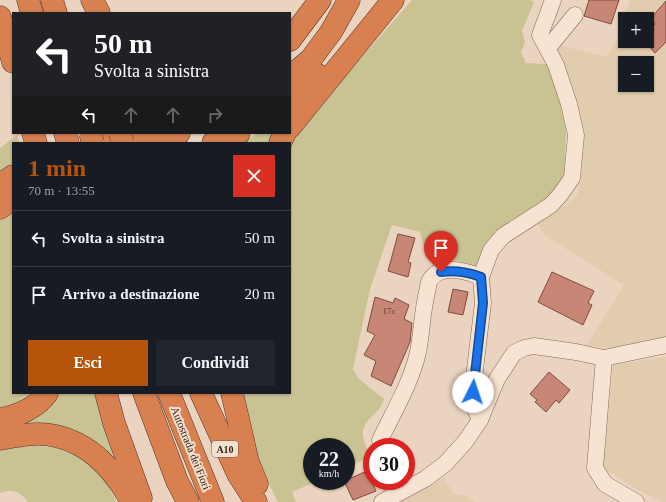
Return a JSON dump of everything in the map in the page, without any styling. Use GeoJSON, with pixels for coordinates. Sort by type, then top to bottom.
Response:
{"type":"FeatureCollection","features":[{"type":"Feature","properties":{"kind":"highway"},"geometry":{"type":"LineString","coordinates":[[28,0],[32,12]]}},
{"type":"Feature","properties":{"kind":"highway"},"geometry":{"type":"LineString","coordinates":[[52,0],[56,12]]}},
{"type":"Feature","properties":{"kind":"highway"},"geometry":{"type":"LineString","coordinates":[[84,0],[88,12]]}},
{"type":"Feature","properties":{"kind":"highway"},"geometry":{"type":"LineString","coordinates":[[92,0],[98,12]]}},
{"type":"Feature","properties":{"kind":"highway"},"geometry":{"type":"LineString","coordinates":[[291,39],[320,0]]}},
{"type":"Feature","properties":{"kind":"highway"},"geometry":{"type":"LineString","coordinates":[[291,76],[315,53],[330,32],[349,0]]}},
{"type":"Feature","properties":{"kind":"highway"},"geometry":{"type":"LineString","coordinates":[[291,99],[391,3]]}},
{"type":"Feature","properties":{"kind":"highway"},"geometry":{"type":"LineString","coordinates":[[291,125],[391,3]]}},
{"type":"Feature","properties":{"kind":"highway"},"geometry":{"type":"LineString","coordinates":[[0,17],[12,59]]}},
{"type":"Feature","properties":{"kind":"highway"},"geometry":{"type":"LineString","coordinates":[[102,142],[170,134]]}},
{"type":"Feature","properties":{"kind":"highway"},"geometry":{"type":"LineString","coordinates":[[216,142],[236,134]]}},
{"type":"Feature","properties":{"kind":"highway"},"geometry":{"type":"LineString","coordinates":[[0,185],[12,177]]}},
{"type":"Feature","properties":{"kind":"highway"},"geometry":{"type":"LineString","coordinates":[[0,208],[12,199]]}},
{"type":"Feature","properties":{"kind":"highway"},"geometry":{"type":"LineString","coordinates":[[0,419],[8,418],[28,409],[44,398],[46,394]]}},
{"type":"Feature","properties":{"kind":"highway"},"geometry":{"type":"LineString","coordinates":[[106,394],[114,422],[142,502]]}},
{"type":"Feature","properties":{"kind":"highway"},"geometry":{"type":"LineString","coordinates":[[144,394],[178,481],[188,502]]}},
{"type":"Feature","properties":{"kind":"highway","name":"Autostrada dei Fiori"},"geometry":{"type":"LineString","coordinates":[[169,394],[213,502]]}},
{"type":"Feature","properties":{"kind":"highway","name":"A10"},"geometry":{"type":"LineString","coordinates":[[200,394],[238,474],[256,502]]}},
{"type":"Feature","properties":{"kind":"highway"},"geometry":{"type":"LineString","coordinates":[[232,394],[248,462],[264,502]]}},
{"type":"Feature","properties":{"kind":"highway"},"geometry":{"type":"LineString","coordinates":[[0,439],[38,434],[54,436],[74,442],[93,453],[109,467],[121,482],[132,502]]}},
{"type":"Feature","properties":{"kind":"street"},"geometry":{"type":"LineString","coordinates":[[480,420],[472,404],[483,303],[481,277],[491,250],[503,236],[551,204],[560,196],[572,178],[576,135],[563,81],[548,48],[542,41],[540,35],[554,0]]}},
{"type":"Feature","properties":{"kind":"street"},"geometry":{"type":"LineString","coordinates":[[548,48],[575,15]]}},
{"type":"Feature","properties":{"kind":"street"},"geometry":{"type":"LineString","coordinates":[[381,438],[402,393],[418,353],[422,314],[430,280],[441,272],[453,270],[467,272],[481,277]]}},
{"type":"Feature","properties":{"kind":"street"},"geometry":{"type":"LineString","coordinates":[[382,502],[425,479],[444,464],[465,442],[480,420],[497,379],[507,361],[514,353],[524,348],[534,346],[604,358],[666,345]]}},
{"type":"Feature","properties":{"kind":"street"},"geometry":{"type":"LineString","coordinates":[[604,358],[595,468],[605,484],[636,502]]}},
{"type":"Feature","properties":{"kind":"shaded area"},"geometry":{"type":"Polygon","coordinates":[[[412,0],[530,0],[534,2],[522,31],[525,42],[521,53],[526,63],[547,64],[558,92],[566,131],[564,179],[546,202],[510,221],[487,244],[479,267],[435,252],[424,244],[420,232],[392,225],[370,289],[353,369],[359,379],[384,399],[379,409],[368,421],[363,430],[363,460],[355,464],[355,438],[303,438],[303,487],[292,492],[296,502],[278,502],[260,467],[240,394],[291,394],[291,145],[310,116],[412,0]]]}},
{"type":"Feature","properties":{"kind":"shaded area"},"geometry":{"type":"Polygon","coordinates":[[[630,0],[666,0],[666,339],[609,348],[587,345],[624,285],[547,237],[541,231],[537,223],[563,207],[577,195],[581,179],[583,143],[557,56],[558,45],[607,57],[618,37],[618,48],[654,48],[654,12],[626,12],[630,0]]]}},
{"type":"Feature","properties":{"kind":"shaded area"},"geometry":{"type":"Polygon","coordinates":[[[257,134],[274,134],[270,142],[241,142],[257,134]]]}},
{"type":"Feature","properties":{"kind":"shaded area"},"geometry":{"type":"Polygon","coordinates":[[[17,135],[20,142],[12,142],[12,164],[0,173],[0,148],[17,135]]]}},
{"type":"Feature","properties":{"kind":"shaded area"},"geometry":{"type":"Polygon","coordinates":[[[12,211],[12,394],[29,394],[12,405],[0,410],[0,219],[12,211]]]}},
{"type":"Feature","properties":{"kind":"shaded area"},"geometry":{"type":"Polygon","coordinates":[[[666,357],[666,502],[664,502],[636,489],[603,468],[613,365],[666,357]]]}},
{"type":"Feature","properties":{"kind":"shaded area"},"geometry":{"type":"Polygon","coordinates":[[[57,394],[96,394],[114,452],[110,455],[18,427],[57,394]]]}},
{"type":"Feature","properties":{"kind":"shaded area"},"geometry":{"type":"Polygon","coordinates":[[[20,445],[53,448],[67,451],[79,456],[99,473],[117,502],[28,502],[22,495],[16,492],[9,491],[0,493],[0,446],[20,445]]]}},
{"type":"Feature","properties":{"kind":"shaded area"},"geometry":{"type":"Polygon","coordinates":[[[444,478],[454,494],[466,495],[476,502],[399,502],[444,478]]]}},
{"type":"Feature","properties":{"kind":"building"},"geometry":{"type":"Polygon","coordinates":[[[589,0],[619,0],[611,24],[584,16],[589,0]]]}},
{"type":"Feature","properties":{"kind":"building"},"geometry":{"type":"Polygon","coordinates":[[[666,1],[666,42],[655,53],[651,48],[654,48],[654,15],[666,1]]]}},
{"type":"Feature","properties":{"kind":"building"},"geometry":{"type":"Polygon","coordinates":[[[398,234],[415,238],[408,262],[411,263],[408,277],[388,271],[398,234]]]}},
{"type":"Feature","properties":{"kind":"building"},"geometry":{"type":"Polygon","coordinates":[[[552,272],[594,291],[588,303],[592,305],[583,325],[538,302],[552,272]]]}},
{"type":"Feature","properties":{"kind":"building"},"geometry":{"type":"Polygon","coordinates":[[[453,289],[468,292],[463,315],[448,312],[453,289]]]}},
{"type":"Feature","properties":{"kind":"building"},"geometry":{"type":"Polygon","coordinates":[[[375,297],[393,303],[395,298],[409,305],[404,319],[412,323],[410,342],[391,386],[371,376],[376,361],[364,355],[375,335],[367,331],[375,297]]]}},
{"type":"Feature","properties":{"kind":"building"},"geometry":{"type":"Polygon","coordinates":[[[549,372],[570,390],[559,403],[556,400],[546,412],[535,402],[537,400],[530,394],[549,372]]]}},
{"type":"Feature","properties":{"kind":"building"},"geometry":{"type":"Polygon","coordinates":[[[363,473],[363,490],[376,491],[353,500],[348,490],[355,490],[355,476],[363,473]]]}},
{"type":"Feature","properties":{"kind":"route"},"geometry":{"type":"LineString","coordinates":[[441,272],[453,270],[467,272],[481,277],[483,285],[483,303],[473,392]]}}]}
